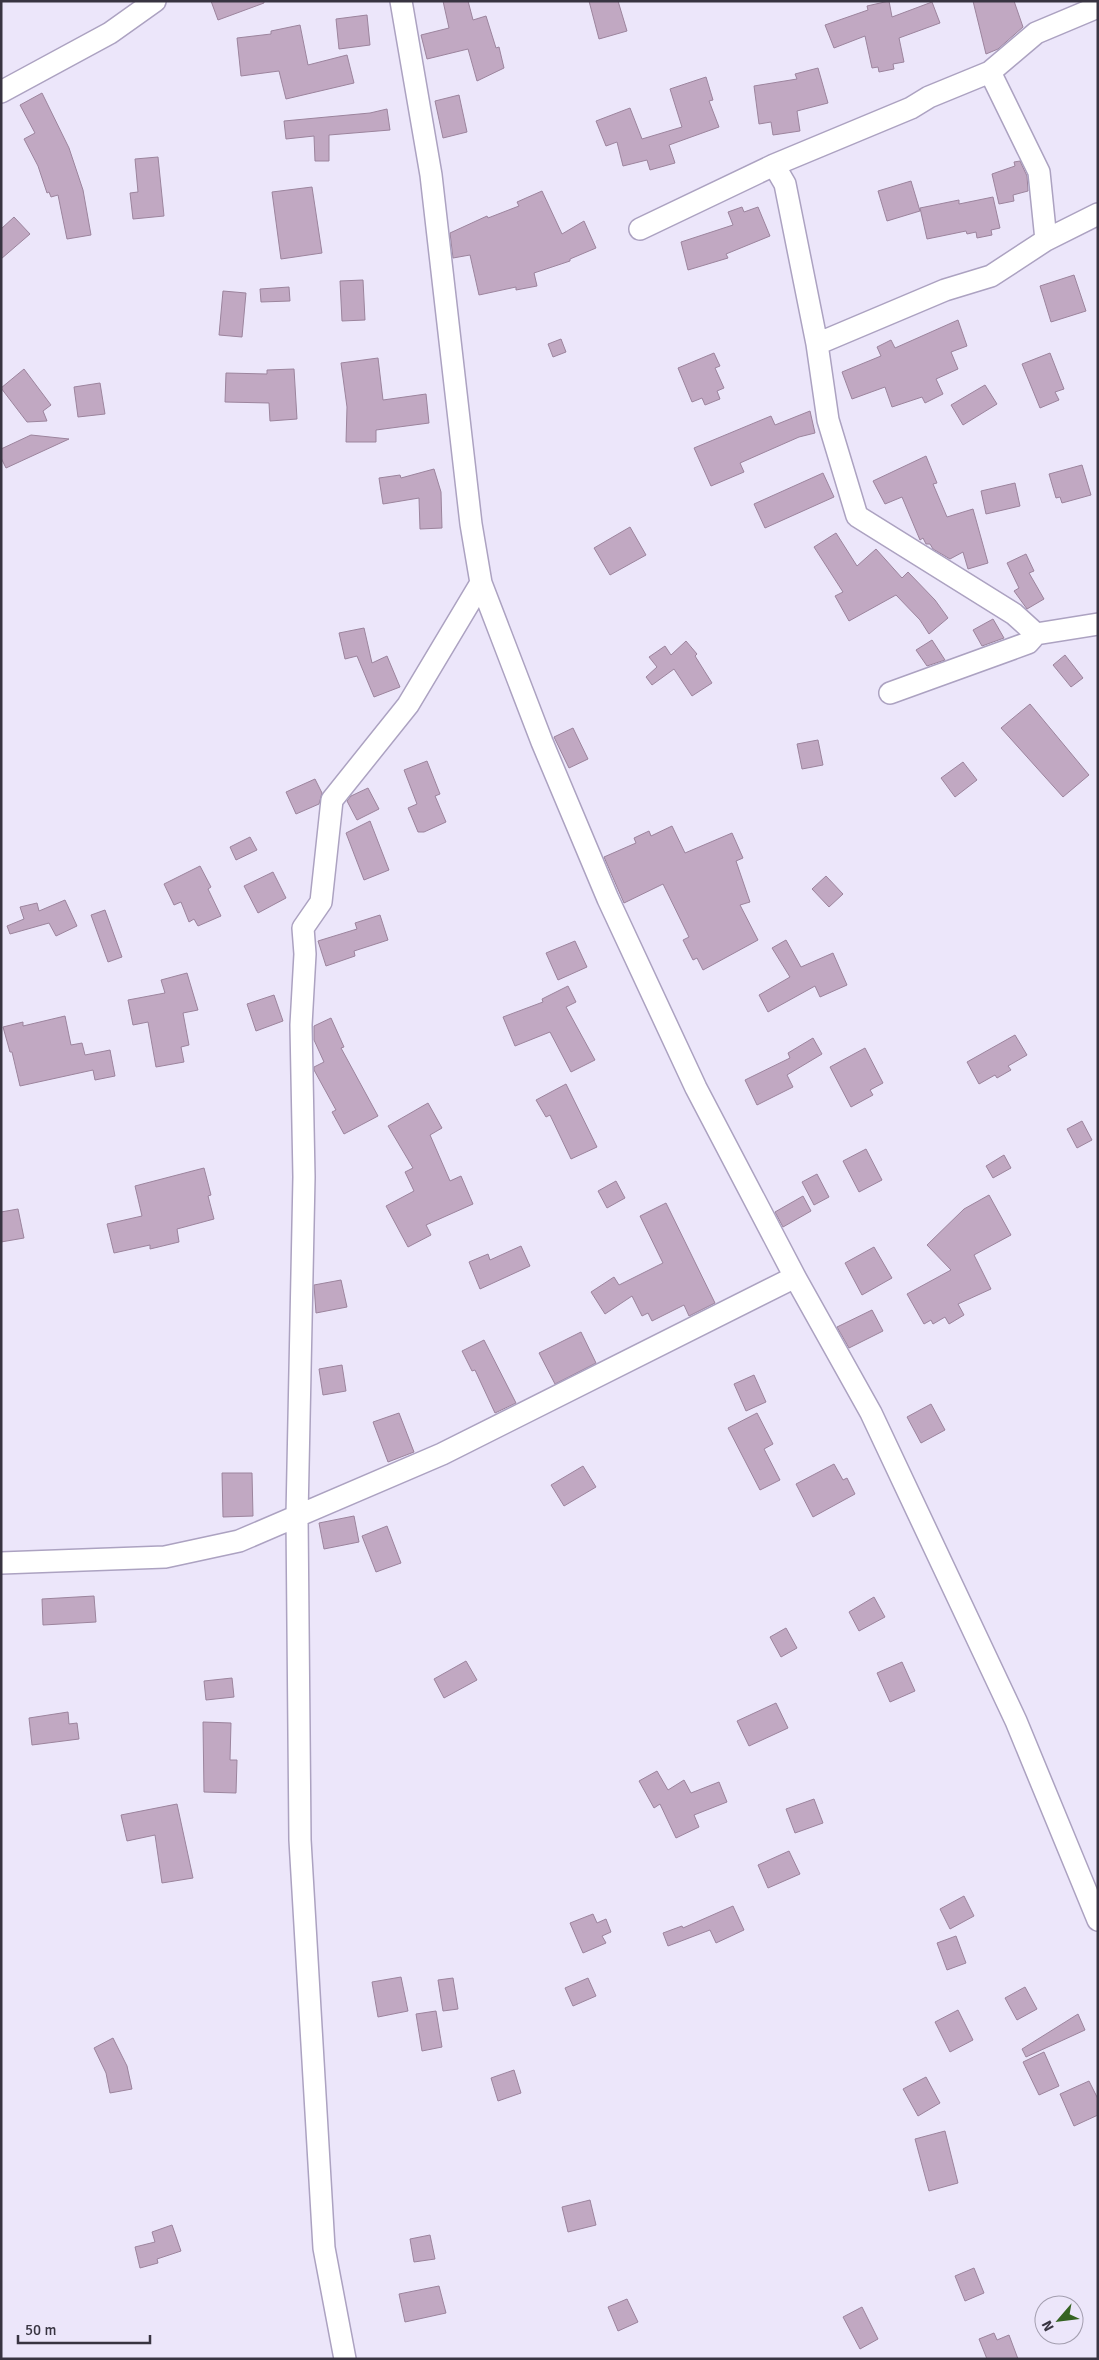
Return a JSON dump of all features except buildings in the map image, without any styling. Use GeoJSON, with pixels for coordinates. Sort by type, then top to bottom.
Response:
{"type":"FeatureCollection","features":[{"type":"Feature","properties":{"kind":"street"},"geometry":{"type":"LineString","coordinates":[[1,92],[110,32],[155,1]]}},
{"type":"Feature","properties":{"kind":"street"},"geometry":{"type":"LineString","coordinates":[[401,1],[431,175],[471,524],[481,583],[542,742],[608,899],[696,1088],[795,1277],[880,1431],[1016,1721],[1098,1920]]}},
{"type":"Feature","properties":{"kind":"street"},"geometry":{"type":"LineString","coordinates":[[640,229],[774,165],[911,108],[930,96],[990,72],[1036,33],[1098,7]]}},
{"type":"Feature","properties":{"kind":"street"},"geometry":{"type":"LineString","coordinates":[[990,72],[1039,172],[1046,240]]}},
{"type":"Feature","properties":{"kind":"street"},"geometry":{"type":"LineString","coordinates":[[774,165],[785,184],[817,344],[828,420],[857,516],[1014,614],[1036,634]]}},
{"type":"Feature","properties":{"kind":"street"},"geometry":{"type":"LineString","coordinates":[[817,344],[944,290],[991,276],[1046,240],[1098,214]]}},
{"type":"Feature","properties":{"kind":"street"},"geometry":{"type":"LineString","coordinates":[[345,2359],[324,2248],[300,1850],[297,1516],[304,1177],[301,1025],[306,954],[303,928],[321,902],[332,800],[408,705],[481,583]]}},
{"type":"Feature","properties":{"kind":"street"},"geometry":{"type":"LineString","coordinates":[[890,693],[1028,643],[1036,634],[1098,624]]}},
{"type":"Feature","properties":{"kind":"street"},"geometry":{"type":"LineString","coordinates":[[1,1563],[165,1557],[239,1540],[442,1454],[795,1277]]}}]}
